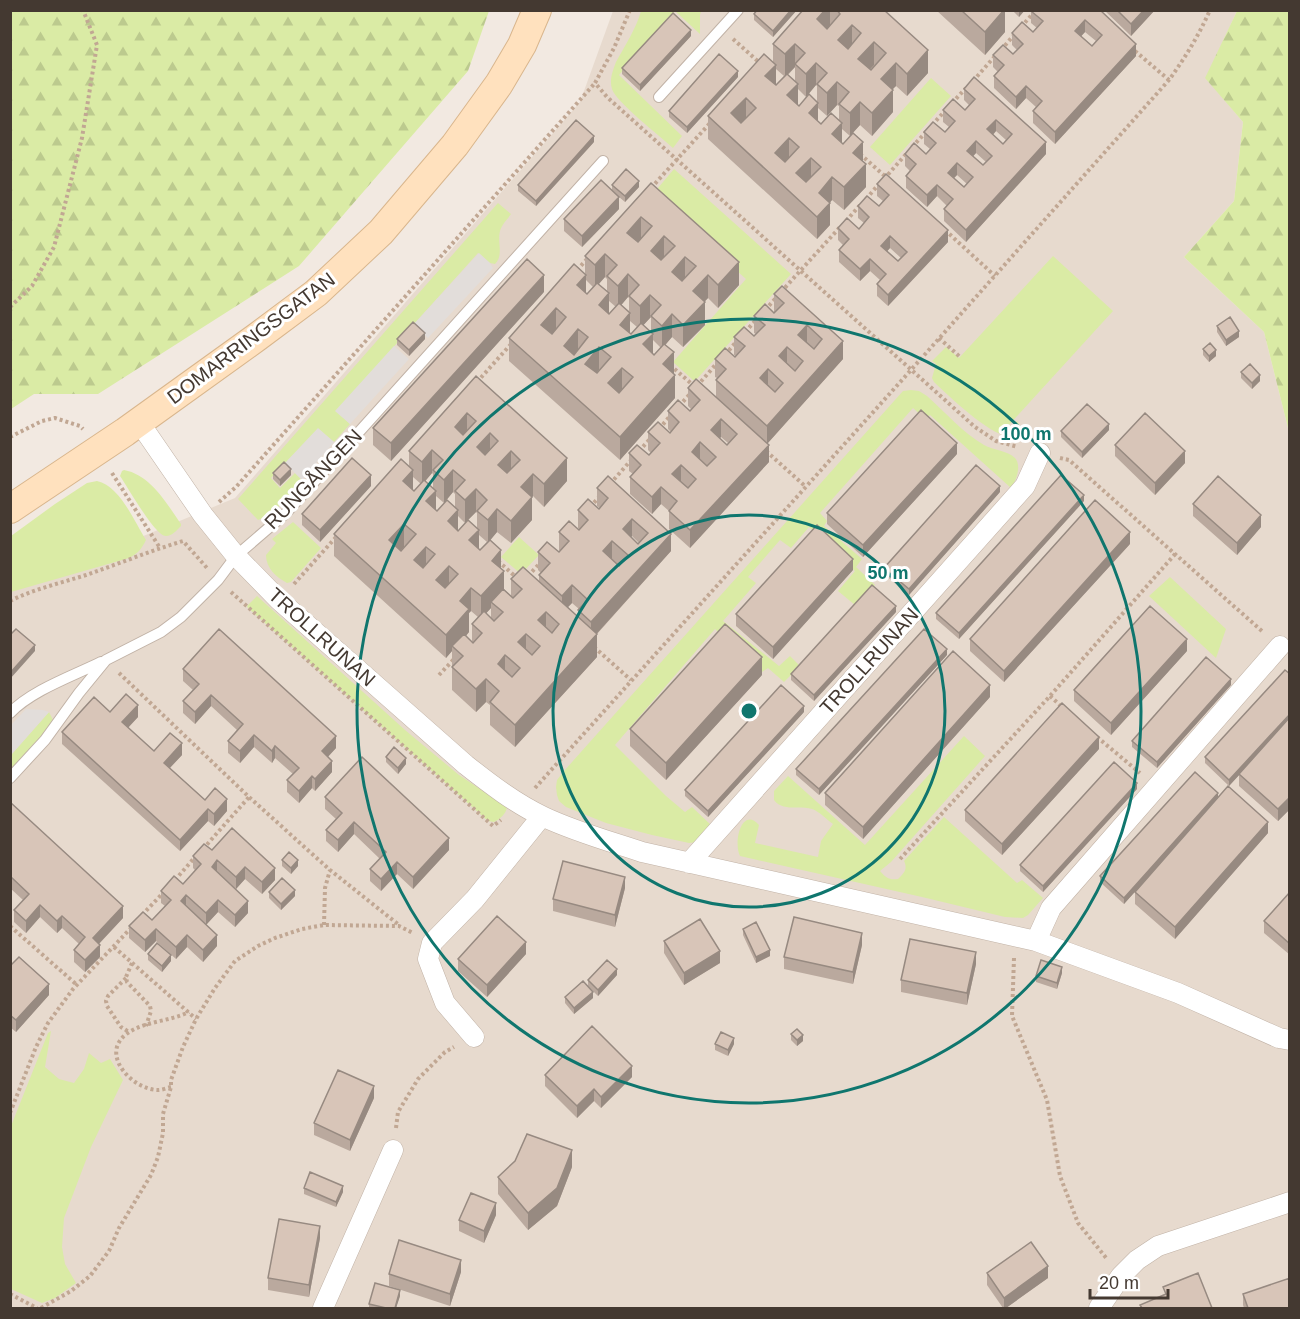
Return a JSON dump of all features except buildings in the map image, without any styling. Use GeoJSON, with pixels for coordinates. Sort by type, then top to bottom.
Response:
{"type":"FeatureCollection","features":[{"type":"Feature","properties":{"kind":"street","name":"DOMARRINGSGATAN"},"geometry":{"type":"LineString","coordinates":[[10,509],[60,477],[248,344],[316,293],[381,232],[455,145],[499,84],[522,45],[537,10]]}},
{"type":"Feature","properties":{"kind":"street","name":"TROLLRUNAN"},"geometry":{"type":"LineString","coordinates":[[139,422],[203,515],[236,556],[279,600],[489,784],[542,816],[592,836],[642,852],[1036,941],[1178,993],[1279,1038],[1290,1040]]}},
{"type":"Feature","properties":{"kind":"street","name":"TROLLRUNAN"},"geometry":{"type":"LineString","coordinates":[[689,863],[1025,486],[1040,453]]}},
{"type":"Feature","properties":{"kind":"street"},"geometry":{"type":"LineString","coordinates":[[1036,941],[1051,908],[1280,646]]}},
{"type":"Feature","properties":{"kind":"street"},"geometry":{"type":"LineString","coordinates":[[474,1037],[445,1003],[428,959],[432,943],[475,899],[542,816]]}},
{"type":"Feature","properties":{"kind":"street"},"geometry":{"type":"LineString","coordinates":[[323,1308],[393,1150]]}},
{"type":"Feature","properties":{"kind":"street"},"geometry":{"type":"LineString","coordinates":[[1099,1308],[1121,1276],[1137,1260],[1158,1246],[1290,1202]]}},
{"type":"Feature","properties":{"kind":"lane"},"geometry":{"type":"LineString","coordinates":[[659,97],[738,10]]}},
{"type":"Feature","properties":{"kind":"lane","name":"RUNGÅNGEN"},"geometry":{"type":"LineString","coordinates":[[10,778],[45,740],[106,660],[161,632],[181,617],[218,580],[236,556],[286,513],[603,161]]}},
{"type":"Feature","properties":{"kind":"lane"},"geometry":{"type":"LineString","coordinates":[[10,713],[19,704],[39,692],[106,660]]}},
{"type":"Feature","properties":{"kind":"path"},"geometry":{"type":"LineString","coordinates":[[10,307],[32,286],[54,247],[82,138],[97,45],[82,10]]}},
{"type":"Feature","properties":{"kind":"path"},"geometry":{"type":"LineString","coordinates":[[10,601],[183,541],[203,515],[236,487],[595,83],[614,48],[630,10]]}},
{"type":"Feature","properties":{"kind":"path"},"geometry":{"type":"LineString","coordinates":[[609,485],[1036,10]]}},
{"type":"Feature","properties":{"kind":"path"},"geometry":{"type":"LineString","coordinates":[[183,541],[218,580],[493,826],[521,804],[1169,80],[1204,26],[1210,10]]}},
{"type":"Feature","properties":{"kind":"path"},"geometry":{"type":"LineString","coordinates":[[722,28],[763,66]]}},
{"type":"Feature","properties":{"kind":"path"},"geometry":{"type":"LineString","coordinates":[[1130,47],[1169,80]]}},
{"type":"Feature","properties":{"kind":"path"},"geometry":{"type":"LineString","coordinates":[[595,83],[607,98],[975,428],[996,441],[1069,460],[1280,646]]}},
{"type":"Feature","properties":{"kind":"path"},"geometry":{"type":"LineString","coordinates":[[646,193],[716,117]]}},
{"type":"Feature","properties":{"kind":"path"},"geometry":{"type":"LineString","coordinates":[[859,153],[894,184]]}},
{"type":"Feature","properties":{"kind":"path"},"geometry":{"type":"LineString","coordinates":[[945,230],[995,276]]}},
{"type":"Feature","properties":{"kind":"path"},"geometry":{"type":"LineString","coordinates":[[571,277],[594,252]]}},
{"type":"Feature","properties":{"kind":"path"},"geometry":{"type":"LineString","coordinates":[[476,382],[516,338]]}},
{"type":"Feature","properties":{"kind":"path"},"geometry":{"type":"LineString","coordinates":[[939,338],[960,357]]}},
{"type":"Feature","properties":{"kind":"path"},"geometry":{"type":"LineString","coordinates":[[669,364],[696,388]]}},
{"type":"Feature","properties":{"kind":"path"},"geometry":{"type":"LineString","coordinates":[[10,437],[42,421],[55,418],[80,426],[160,548]]}},
{"type":"Feature","properties":{"kind":"path"},"geometry":{"type":"LineString","coordinates":[[763,449],[806,487]]}},
{"type":"Feature","properties":{"kind":"path"},"geometry":{"type":"LineString","coordinates":[[585,512],[601,494]]}},
{"type":"Feature","properties":{"kind":"path"},"geometry":{"type":"LineString","coordinates":[[279,600],[342,531]]}},
{"type":"Feature","properties":{"kind":"path"},"geometry":{"type":"LineString","coordinates":[[900,859],[1050,696],[1176,553]]}},
{"type":"Feature","properties":{"kind":"path"},"geometry":{"type":"LineString","coordinates":[[497,560],[522,582],[546,556]]}},
{"type":"Feature","properties":{"kind":"path"},"geometry":{"type":"LineString","coordinates":[[589,643],[631,680]]}},
{"type":"Feature","properties":{"kind":"path"},"geometry":{"type":"LineString","coordinates":[[439,675],[462,650]]}},
{"type":"Feature","properties":{"kind":"path"},"geometry":{"type":"LineString","coordinates":[[106,660],[249,797],[330,870],[399,926],[432,943]]}},
{"type":"Feature","properties":{"kind":"path"},"geometry":{"type":"LineString","coordinates":[[1050,696],[1068,711]]}},
{"type":"Feature","properties":{"kind":"path"},"geometry":{"type":"LineString","coordinates":[[1094,734],[1156,787]]}},
{"type":"Feature","properties":{"kind":"path"},"geometry":{"type":"LineString","coordinates":[[10,1113],[48,1023],[77,986],[249,797]]}},
{"type":"Feature","properties":{"kind":"path"},"geometry":{"type":"LineString","coordinates":[[324,925],[325,888],[330,870]]}},
{"type":"Feature","properties":{"kind":"path"},"geometry":{"type":"LineString","coordinates":[[10,1294],[39,1308],[71,1292],[90,1276],[109,1251],[119,1228],[151,1175],[158,1157],[163,1132],[163,1114],[171,1080],[183,1047],[196,1018],[235,962],[258,946],[302,929],[324,925],[399,926]]}},
{"type":"Feature","properties":{"kind":"path"},"geometry":{"type":"LineString","coordinates":[[10,926],[77,986]]}},
{"type":"Feature","properties":{"kind":"path"},"geometry":{"type":"LineString","coordinates":[[1016,936],[1012,1016],[1047,1100],[1060,1176],[1078,1223],[1121,1276]]}},
{"type":"Feature","properties":{"kind":"path"},"geometry":{"type":"LineString","coordinates":[[114,947],[196,1018]]}},
{"type":"Feature","properties":{"kind":"path"},"geometry":{"type":"LineString","coordinates":[[129,1032],[121,1027],[106,1001],[126,977],[132,963]]}},
{"type":"Feature","properties":{"kind":"path"},"geometry":{"type":"LineString","coordinates":[[126,977],[127,982],[150,1006],[151,1011],[146,1026]]}},
{"type":"Feature","properties":{"kind":"path"},"geometry":{"type":"LineString","coordinates":[[171,1087],[157,1090],[147,1088],[130,1079],[121,1068],[116,1050],[121,1039],[129,1032],[189,1012]]}},
{"type":"Feature","properties":{"kind":"path"},"geometry":{"type":"LineString","coordinates":[[393,1150],[399,1112],[418,1079],[445,1052],[474,1037]]}},
{"type":"Feature","properties":{"kind":"shaded area"},"geometry":{"type":"Polygon","coordinates":[[[613,11],[1237,11],[1206,78],[1243,122],[1234,201],[1184,257],[1264,332],[1289,432],[1289,1308],[11,1308],[11,591],[235,498],[580,102],[613,11]]]}},
{"type":"Feature","properties":{"kind":"shaded area"},"geometry":{"type":"Polygon","coordinates":[[[479,253],[493,268],[428,338],[413,325],[479,253]]]}},
{"type":"Feature","properties":{"kind":"shaded area"},"geometry":{"type":"Polygon","coordinates":[[[394,346],[409,359],[350,424],[335,411],[394,346]]]}},
{"type":"Feature","properties":{"kind":"shaded area"},"geometry":{"type":"Polygon","coordinates":[[[318,428],[334,442],[302,480],[285,463],[318,428]]]}},
{"type":"Feature","properties":{"kind":"shaded area"},"geometry":{"type":"Polygon","coordinates":[[[26,709],[49,712],[11,755],[11,725],[26,709]]]}},
{"type":"Feature","properties":{"kind":"green space"},"geometry":{"type":"Polygon","coordinates":[[[11,10],[489,11],[468,71],[299,266],[98,394],[34,394],[11,409],[11,10]]]}},
{"type":"Feature","properties":{"kind":"green space"},"geometry":{"type":"Polygon","coordinates":[[[641,11],[675,11],[619,75],[682,136],[673,148],[621,102],[611,86],[616,62],[641,11]]]}},
{"type":"Feature","properties":{"kind":"green space"},"geometry":{"type":"Polygon","coordinates":[[[675,11],[701,11],[700,34],[675,11]]]}},
{"type":"Feature","properties":{"kind":"green space"},"geometry":{"type":"Polygon","coordinates":[[[1237,11],[1289,11],[1289,432],[1264,332],[1184,257],[1234,201],[1243,122],[1205,78],[1237,11]]]}},
{"type":"Feature","properties":{"kind":"green space"},"geometry":{"type":"Polygon","coordinates":[[[931,78],[951,96],[890,165],[870,147],[931,78]]]}},
{"type":"Feature","properties":{"kind":"green space"},"geometry":{"type":"Polygon","coordinates":[[[674,169],[791,274],[696,380],[693,380],[673,362],[746,279],[652,195],[674,169]]]}},
{"type":"Feature","properties":{"kind":"green space"},"geometry":{"type":"Polygon","coordinates":[[[498,203],[511,214],[500,231],[500,253],[495,264],[490,263],[478,253],[336,411],[350,424],[334,442],[318,429],[271,478],[280,488],[295,473],[302,480],[271,514],[258,520],[238,499],[498,203]]]}},
{"type":"Feature","properties":{"kind":"green space"},"geometry":{"type":"Polygon","coordinates":[[[1053,256],[1113,311],[1007,427],[1009,429],[1017,421],[1021,427],[1018,432],[1011,436],[1003,435],[982,424],[934,382],[932,378],[936,364],[932,361],[946,347],[959,358],[1053,256]]]}},
{"type":"Feature","properties":{"kind":"green space"},"geometry":{"type":"Polygon","coordinates":[[[903,391],[919,391],[927,396],[976,440],[1015,458],[1018,469],[1011,488],[930,415],[925,419],[913,408],[820,513],[827,521],[824,526],[862,559],[856,567],[875,585],[855,605],[838,591],[855,571],[809,527],[791,548],[780,540],[748,577],[756,583],[723,621],[779,666],[790,656],[800,666],[784,682],[768,668],[762,672],[715,629],[615,745],[685,812],[692,807],[711,825],[697,842],[689,843],[606,823],[566,807],[559,801],[556,787],[557,780],[564,771],[903,391]]]}},
{"type":"Feature","properties":{"kind":"green space"},"geometry":{"type":"Polygon","coordinates":[[[124,470],[142,478],[164,499],[181,524],[174,533],[166,536],[155,528],[120,476],[124,470]]]}},
{"type":"Feature","properties":{"kind":"green space"},"geometry":{"type":"Polygon","coordinates":[[[97,481],[113,490],[126,505],[146,540],[141,549],[129,558],[11,592],[11,536],[87,483],[97,481]]]}},
{"type":"Feature","properties":{"kind":"green space"},"geometry":{"type":"Polygon","coordinates":[[[293,522],[321,548],[291,582],[287,583],[272,572],[266,555],[276,543],[272,539],[293,522]]]}},
{"type":"Feature","properties":{"kind":"green space"},"geometry":{"type":"Polygon","coordinates":[[[519,537],[539,555],[521,574],[501,557],[519,537]]]}},
{"type":"Feature","properties":{"kind":"green space"},"geometry":{"type":"Polygon","coordinates":[[[1170,577],[1226,629],[1216,658],[1149,596],[1170,577]]]}},
{"type":"Feature","properties":{"kind":"green space"},"geometry":{"type":"Polygon","coordinates":[[[257,596],[405,730],[459,775],[507,807],[502,816],[494,822],[488,821],[248,608],[247,606],[257,596]]]}},
{"type":"Feature","properties":{"kind":"green space"},"geometry":{"type":"Polygon","coordinates":[[[49,712],[53,720],[50,727],[11,770],[11,755],[49,712]]]}},
{"type":"Feature","properties":{"kind":"green space"},"geometry":{"type":"Polygon","coordinates":[[[964,736],[985,756],[891,862],[880,871],[888,878],[898,879],[905,871],[904,861],[944,817],[1017,883],[1022,880],[1043,898],[1023,918],[1005,917],[740,856],[738,835],[740,828],[748,820],[753,820],[759,825],[755,843],[818,857],[821,841],[833,824],[815,810],[782,806],[774,800],[774,791],[788,776],[865,845],[964,736]]]}},
{"type":"Feature","properties":{"kind":"green space"},"geometry":{"type":"Polygon","coordinates":[[[51,1031],[45,1067],[59,1079],[74,1083],[84,1069],[89,1053],[101,1063],[110,1059],[123,1080],[91,1147],[64,1218],[62,1247],[65,1264],[76,1283],[55,1298],[42,1303],[11,1289],[11,1126],[48,1033],[51,1031]]]}}]}
